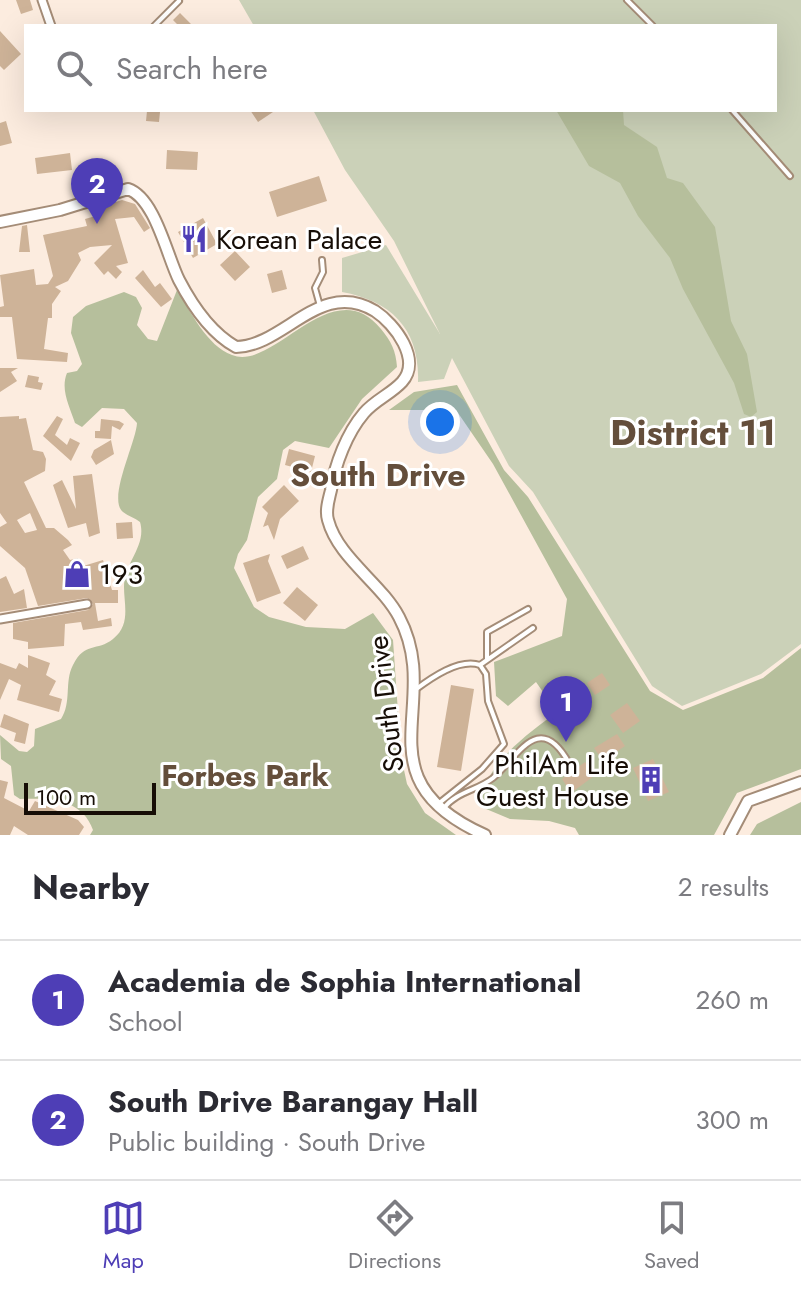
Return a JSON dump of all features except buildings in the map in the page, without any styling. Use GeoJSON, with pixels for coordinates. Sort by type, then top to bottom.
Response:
{"type":"FeatureCollection","features":[{"type":"Feature","properties":{"kind":"main road","name":"South Drive"},"geometry":{"type":"LineString","coordinates":[[0,222],[60,210],[128,189],[144,200],[179,279],[194,305],[224,341],[244,347],[320,306],[353,303],[376,312],[402,341],[409,362],[406,376],[364,413],[351,435],[334,469],[327,511],[340,543],[399,616],[409,654],[412,761],[420,783],[439,808],[485,835]]}},
{"type":"Feature","properties":{"kind":"main road"},"geometry":{"type":"LineString","coordinates":[[730,835],[748,801],[801,782]]}},
{"type":"Feature","properties":{"kind":"street"},"geometry":{"type":"LineString","coordinates":[[42,0],[50,24]]}},
{"type":"Feature","properties":{"kind":"street"},"geometry":{"type":"LineString","coordinates":[[0,619],[87,604]]}},
{"type":"Feature","properties":{"kind":"lane"},"geometry":{"type":"LineString","coordinates":[[627,0],[651,24]]}},
{"type":"Feature","properties":{"kind":"lane"},"geometry":{"type":"LineString","coordinates":[[156,24],[179,1]]}},
{"type":"Feature","properties":{"kind":"lane"},"geometry":{"type":"LineString","coordinates":[[734,112],[790,176]]}},
{"type":"Feature","properties":{"kind":"lane"},"geometry":{"type":"LineString","coordinates":[[320,306],[315,288],[323,272],[322,260]]}},
{"type":"Feature","properties":{"kind":"lane"},"geometry":{"type":"LineString","coordinates":[[487,659],[487,632],[528,609]]}},
{"type":"Feature","properties":{"kind":"lane"},"geometry":{"type":"LineString","coordinates":[[480,665],[533,628]]}},
{"type":"Feature","properties":{"kind":"lane"},"geometry":{"type":"LineString","coordinates":[[411,693],[451,668],[468,663],[480,665],[486,674],[488,701],[504,744],[439,808]]}},
{"type":"Feature","properties":{"kind":"lane"},"geometry":{"type":"LineString","coordinates":[[439,808],[494,777],[516,750],[530,740],[543,738],[556,746],[569,763]]}},
{"type":"Feature","properties":{"kind":"green space"},"geometry":{"type":"Polygon","coordinates":[[[239,0],[801,0],[801,644],[761,674],[682,706],[652,686],[533,492],[509,466],[452,358],[444,379],[418,382],[414,347],[400,321],[375,303],[342,292],[342,258],[386,245],[440,334],[394,241],[345,170],[314,112],[777,112],[777,24],[253,24],[239,0]]]}},
{"type":"Feature","properties":{"kind":"green space"},"geometry":{"type":"Polygon","coordinates":[[[557,112],[623,112],[624,125],[657,147],[667,178],[683,183],[715,227],[731,321],[747,354],[757,412],[751,417],[744,414],[734,383],[683,289],[670,258],[638,216],[620,183],[589,166],[557,112]]]}},
{"type":"Feature","properties":{"kind":"green space"},"geometry":{"type":"Polygon","coordinates":[[[177,290],[207,336],[232,355],[248,356],[266,350],[323,315],[343,310],[362,314],[381,329],[390,342],[397,367],[362,399],[329,448],[295,441],[283,450],[277,479],[258,497],[247,540],[234,568],[254,607],[269,617],[306,627],[345,629],[373,613],[393,640],[401,756],[407,784],[425,813],[456,835],[90,835],[93,830],[88,819],[72,806],[53,800],[20,799],[14,795],[11,766],[1,759],[0,735],[19,751],[27,752],[34,746],[35,729],[61,719],[73,665],[82,653],[107,643],[122,628],[125,578],[141,531],[140,522],[123,512],[118,495],[137,423],[124,409],[102,408],[82,427],[75,423],[66,398],[67,373],[77,371],[82,364],[71,333],[73,317],[86,306],[124,292],[136,297],[142,308],[137,325],[148,339],[157,341],[177,290]]]}},
{"type":"Feature","properties":{"kind":"green space"},"geometry":{"type":"Polygon","coordinates":[[[457,385],[504,470],[528,497],[650,691],[683,710],[763,678],[801,648],[801,769],[737,793],[714,835],[579,835],[575,828],[549,821],[510,819],[479,806],[489,777],[498,764],[520,741],[557,712],[536,682],[508,706],[496,696],[494,662],[562,636],[567,599],[493,464],[456,410],[389,410],[414,392],[457,385]]]}},
{"type":"Feature","properties":{"kind":"green space"},"geometry":{"type":"Polygon","coordinates":[[[801,802],[801,835],[750,835],[757,824],[801,802]]]}},
{"type":"Feature","properties":{"kind":"place","name":"South Drive Barangay Hall"},"geometry":{"type":"Point","coordinates":[97,224]}},
{"type":"Feature","properties":{"kind":"place","name":"Korean Palace"},"geometry":{"type":"Point","coordinates":[194,239]}},
{"type":"Feature","properties":{"kind":"place","name":"193"},"geometry":{"type":"Point","coordinates":[77,574]}},
{"type":"Feature","properties":{"kind":"place","name":"Academia de Sophia International"},"geometry":{"type":"Point","coordinates":[566,742]}},
{"type":"Feature","properties":{"kind":"place","name":"PhilAm Life Guest House"},"geometry":{"type":"Point","coordinates":[651,780]}},
{"type":"Feature","properties":{"kind":"district","name":"District 11"},"geometry":{"type":"Point","coordinates":[693,432]}},
{"type":"Feature","properties":{"kind":"district","name":"South Drive"},"geometry":{"type":"Point","coordinates":[378,475]}},
{"type":"Feature","properties":{"kind":"district","name":"Forbes Park"},"geometry":{"type":"Point","coordinates":[245,775]}}]}
